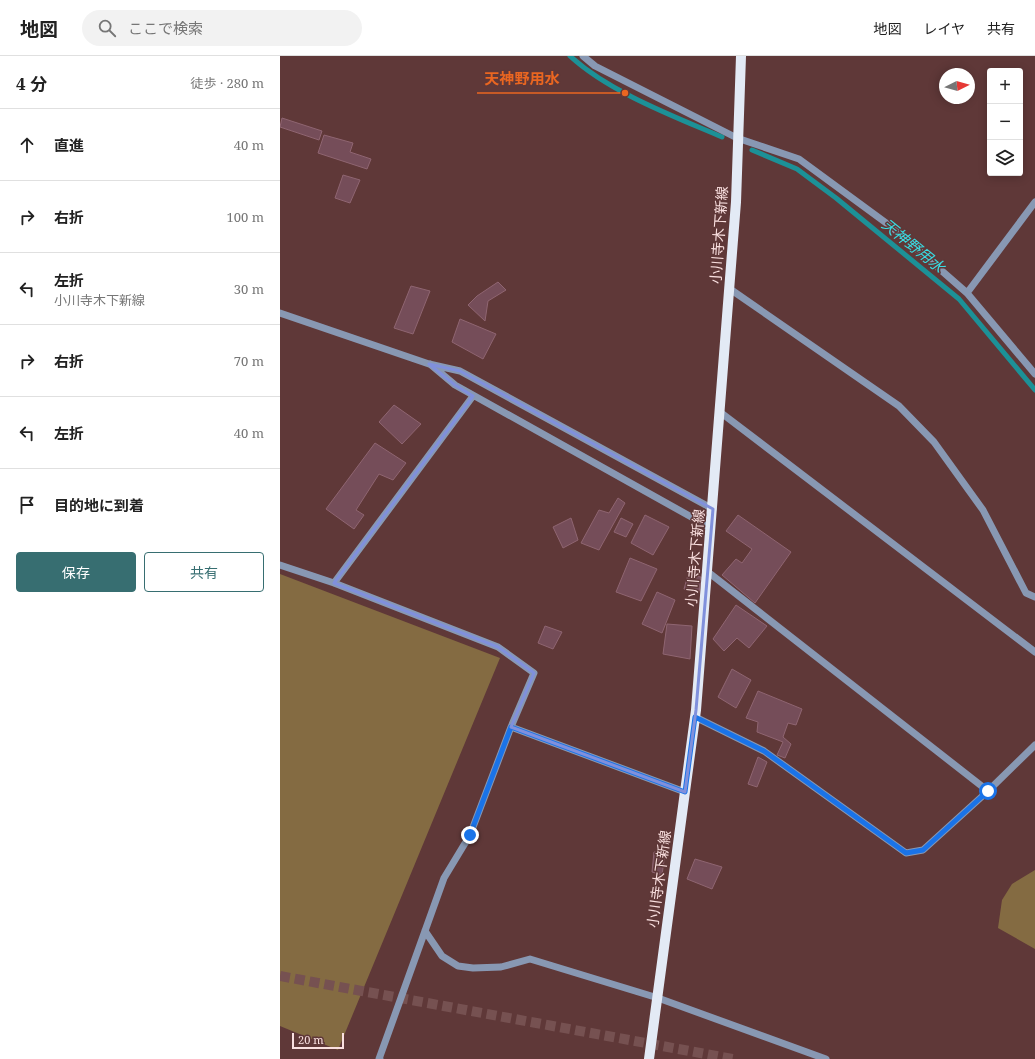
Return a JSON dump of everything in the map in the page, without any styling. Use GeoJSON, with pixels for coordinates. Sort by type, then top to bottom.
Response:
{"type":"FeatureCollection","features":[{"type":"Feature","properties":{"kind":"main road","name":"小川寺木下新線"},"geometry":{"type":"LineString","coordinates":[[649,1059],[695,717],[712,528],[736,202],[741,56]]}},
{"type":"Feature","properties":{"kind":"street"},"geometry":{"type":"LineString","coordinates":[[584,56],[595,66],[737,138],[799,158],[893,228],[967,293],[1035,374]]}},
{"type":"Feature","properties":{"kind":"street"},"geometry":{"type":"LineString","coordinates":[[967,293],[1035,202]]}},
{"type":"Feature","properties":{"kind":"street"},"geometry":{"type":"LineString","coordinates":[[730,288],[849,370],[898,406],[909,416],[934,442],[983,510],[1026,593],[1035,597]]}},
{"type":"Feature","properties":{"kind":"street"},"geometry":{"type":"LineString","coordinates":[[280,313],[429,364],[460,371],[713,509]]}},
{"type":"Feature","properties":{"kind":"street"},"geometry":{"type":"LineString","coordinates":[[429,364],[454,386],[712,528]]}},
{"type":"Feature","properties":{"kind":"street"},"geometry":{"type":"LineString","coordinates":[[334,583],[473,396]]}},
{"type":"Feature","properties":{"kind":"street"},"geometry":{"type":"LineString","coordinates":[[720,412],[1035,652]]}},
{"type":"Feature","properties":{"kind":"street"},"geometry":{"type":"LineString","coordinates":[[280,565],[334,583],[498,647],[534,673],[511,727],[470,835],[444,878],[379,1058],[380,1059]]}},
{"type":"Feature","properties":{"kind":"street"},"geometry":{"type":"LineString","coordinates":[[708,572],[988,791]]}},
{"type":"Feature","properties":{"kind":"street"},"geometry":{"type":"LineString","coordinates":[[695,717],[764,751],[906,853],[923,850],[988,791],[1035,745]]}},
{"type":"Feature","properties":{"kind":"street"},"geometry":{"type":"LineString","coordinates":[[511,727],[685,792]]}},
{"type":"Feature","properties":{"kind":"street"},"geometry":{"type":"LineString","coordinates":[[425,931],[442,956],[458,966],[473,968],[501,967],[530,959],[658,998],[826,1059]]}},
{"type":"Feature","properties":{"kind":"highlighted area"},"geometry":{"type":"Polygon","coordinates":[[[429,364],[460,371],[713,509],[696,710],[685,792],[511,727],[534,673],[498,647],[334,583],[473,396],[455,385],[429,364]]]}},
{"type":"Feature","properties":{"kind":"shaded area"},"geometry":{"type":"Polygon","coordinates":[[[280,574],[500,658],[338,1050],[280,1026],[280,574]]]}},
{"type":"Feature","properties":{"kind":"shaded area"},"geometry":{"type":"Polygon","coordinates":[[[1035,870],[1035,949],[998,928],[1002,900],[1012,884],[1035,870]]]}},
{"type":"Feature","properties":{"kind":"building"},"geometry":{"type":"Polygon","coordinates":[[[282,118],[322,131],[319,140],[280,127],[282,118]]]}},
{"type":"Feature","properties":{"kind":"building"},"geometry":{"type":"Polygon","coordinates":[[[324,135],[353,143],[350,152],[371,159],[367,169],[318,153],[324,135]]]}},
{"type":"Feature","properties":{"kind":"building"},"geometry":{"type":"Polygon","coordinates":[[[343,175],[360,180],[350,203],[335,198],[343,175]]]}},
{"type":"Feature","properties":{"kind":"building"},"geometry":{"type":"Polygon","coordinates":[[[498,282],[506,290],[488,301],[485,321],[468,305],[477,296],[498,282]]]}},
{"type":"Feature","properties":{"kind":"building"},"geometry":{"type":"Polygon","coordinates":[[[411,286],[430,291],[413,334],[394,328],[411,286]]]}},
{"type":"Feature","properties":{"kind":"building"},"geometry":{"type":"Polygon","coordinates":[[[460,319],[496,334],[483,359],[452,342],[460,319]]]}},
{"type":"Feature","properties":{"kind":"building"},"geometry":{"type":"Polygon","coordinates":[[[394,405],[421,424],[402,444],[379,422],[394,405]]]}},
{"type":"Feature","properties":{"kind":"building"},"geometry":{"type":"Polygon","coordinates":[[[375,443],[406,463],[393,480],[379,474],[356,510],[364,515],[354,529],[326,509],[375,443]]]}},
{"type":"Feature","properties":{"kind":"building"},"geometry":{"type":"Polygon","coordinates":[[[618,498],[625,503],[599,550],[581,543],[599,510],[609,513],[618,498]]]}},
{"type":"Feature","properties":{"kind":"building"},"geometry":{"type":"Polygon","coordinates":[[[645,515],[669,527],[653,555],[631,543],[645,515]]]}},
{"type":"Feature","properties":{"kind":"building"},"geometry":{"type":"Polygon","coordinates":[[[738,515],[791,552],[755,603],[722,575],[736,559],[742,563],[752,549],[726,531],[738,515]]]}},
{"type":"Feature","properties":{"kind":"building"},"geometry":{"type":"Polygon","coordinates":[[[571,518],[578,540],[563,548],[553,527],[571,518]]]}},
{"type":"Feature","properties":{"kind":"building"},"geometry":{"type":"Polygon","coordinates":[[[621,518],[633,524],[626,537],[614,532],[621,518]]]}},
{"type":"Feature","properties":{"kind":"building"},"geometry":{"type":"Polygon","coordinates":[[[630,558],[657,569],[641,601],[616,592],[630,558]]]}},
{"type":"Feature","properties":{"kind":"building"},"geometry":{"type":"Polygon","coordinates":[[[688,575],[701,577],[699,593],[684,589],[688,575]]]}},
{"type":"Feature","properties":{"kind":"building"},"geometry":{"type":"Polygon","coordinates":[[[657,592],[675,600],[662,633],[642,624],[657,592]]]}},
{"type":"Feature","properties":{"kind":"building"},"geometry":{"type":"Polygon","coordinates":[[[736,605],[767,626],[749,648],[737,638],[724,651],[713,639],[736,605]]]}},
{"type":"Feature","properties":{"kind":"building"},"geometry":{"type":"Polygon","coordinates":[[[667,624],[692,626],[690,659],[663,654],[667,624]]]}},
{"type":"Feature","properties":{"kind":"building"},"geometry":{"type":"Polygon","coordinates":[[[545,626],[562,632],[553,649],[538,643],[545,626]]]}},
{"type":"Feature","properties":{"kind":"building"},"geometry":{"type":"Polygon","coordinates":[[[732,669],[751,680],[736,708],[718,697],[732,669]]]}},
{"type":"Feature","properties":{"kind":"building"},"geometry":{"type":"Polygon","coordinates":[[[758,691],[802,709],[796,725],[788,723],[783,737],[791,744],[785,758],[777,755],[783,742],[757,732],[758,722],[746,718],[758,691]]]}},
{"type":"Feature","properties":{"kind":"building"},"geometry":{"type":"Polygon","coordinates":[[[758,757],[767,762],[757,787],[748,784],[758,757]]]}},
{"type":"Feature","properties":{"kind":"building"},"geometry":{"type":"Polygon","coordinates":[[[654,852],[665,853],[662,875],[652,872],[654,852]]]}},
{"type":"Feature","properties":{"kind":"building"},"geometry":{"type":"Polygon","coordinates":[[[695,859],[722,867],[712,889],[687,879],[695,859]]]}},
{"type":"Feature","properties":{"kind":"waterway","name":"天神野用水"},"geometry":{"type":"LineString","coordinates":[[570,56],[603,81],[622,92],[663,112],[722,137]]}},
{"type":"Feature","properties":{"kind":"waterway","name":"天神野用水"},"geometry":{"type":"LineString","coordinates":[[752,150],[797,169],[836,198],[959,299],[1035,390]]}},
{"type":"Feature","properties":{"kind":"tunnel"},"geometry":{"type":"LineString","coordinates":[[280,976],[733,1059]]}},
{"type":"Feature","properties":{"kind":"place","name":"天神野用水"},"geometry":{"type":"Point","coordinates":[625,93]}},
{"type":"Feature","properties":{"kind":"route"},"geometry":{"type":"LineString","coordinates":[[470,835],[511,727],[685,792],[695,717],[764,751],[906,853],[923,850],[988,791]]}}]}
